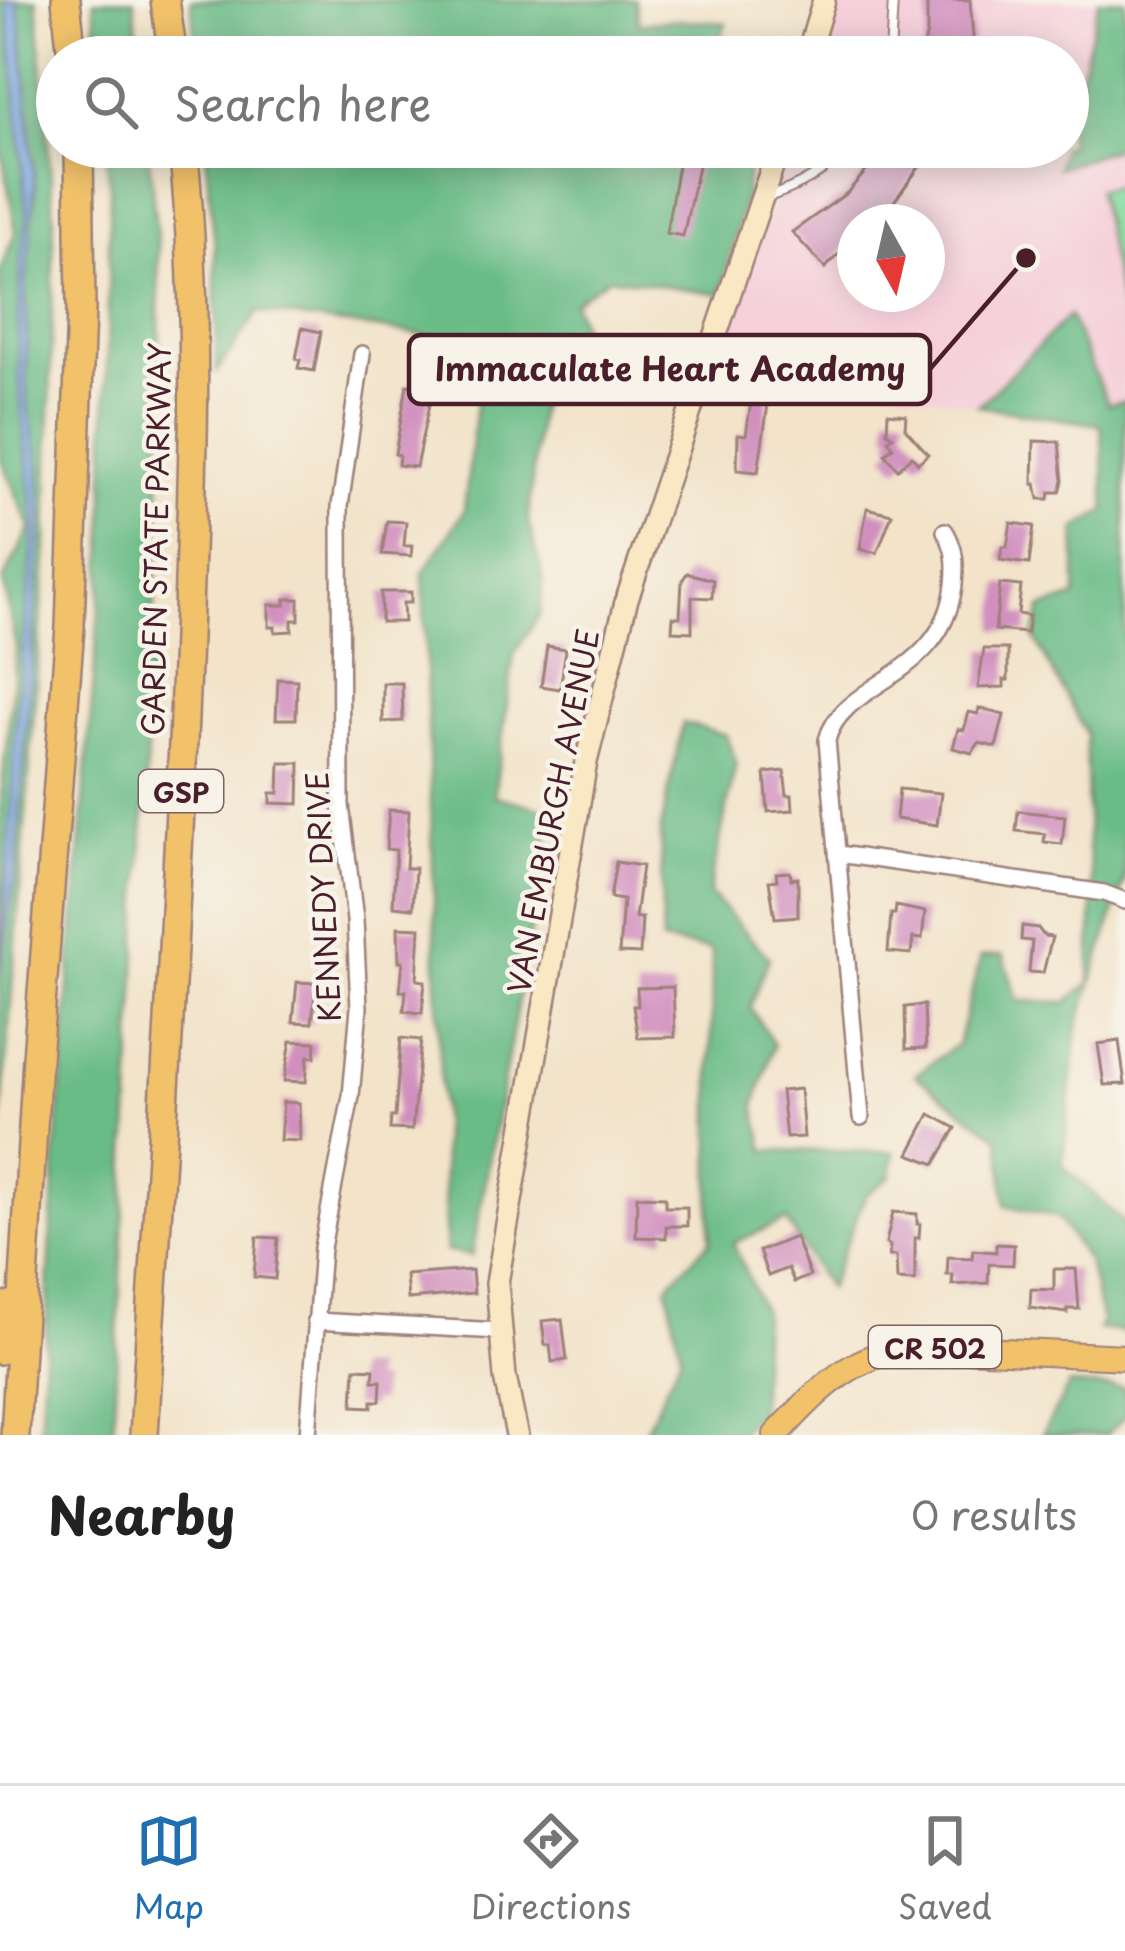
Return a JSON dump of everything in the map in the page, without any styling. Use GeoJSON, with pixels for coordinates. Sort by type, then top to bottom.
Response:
{"type":"FeatureCollection","features":[{"type":"Feature","properties":{"kind":"highway"},"geometry":{"type":"LineString","coordinates":[[66,0],[70,36]]}},
{"type":"Feature","properties":{"kind":"highway"},"geometry":{"type":"LineString","coordinates":[[164,0],[170,36]]}},
{"type":"Feature","properties":{"kind":"highway"},"geometry":{"type":"LineString","coordinates":[[15,1435],[72,581],[81,309],[79,168]]}},
{"type":"Feature","properties":{"kind":"highway","name":"GARDEN STATE PARKWAY"},"geometry":{"type":"LineString","coordinates":[[144,1435],[189,578],[193,307],[184,168]]}},
{"type":"Feature","properties":{"kind":"highway"},"geometry":{"type":"LineString","coordinates":[[0,1350],[12,1285],[37,1058]]}},
{"type":"Feature","properties":{"kind":"main road"},"geometry":{"type":"LineString","coordinates":[[813,36],[824,0]]}},
{"type":"Feature","properties":{"kind":"main road","name":"VAN EMBURGH AVENUE"},"geometry":{"type":"LineString","coordinates":[[517,1435],[497,1283],[594,724],[633,581],[772,168]]}},
{"type":"Feature","properties":{"kind":"main road","name":"CR 502"},"geometry":{"type":"LineString","coordinates":[[776,1435],[828,1380],[861,1360],[894,1349],[923,1346],[1125,1357]]}},
{"type":"Feature","properties":{"kind":"street","name":"KENNEDY DRIVE"},"geometry":{"type":"LineString","coordinates":[[308,1435],[328,1214],[357,1053],[358,964],[341,805],[340,506],[362,354]]}},
{"type":"Feature","properties":{"kind":"street"},"geometry":{"type":"LineString","coordinates":[[861,1117],[826,753],[838,714],[908,667],[938,632],[952,596],[956,565],[945,531]]}},
{"type":"Feature","properties":{"kind":"street"},"geometry":{"type":"LineString","coordinates":[[839,854],[1104,892],[1125,902]]}},
{"type":"Feature","properties":{"kind":"street"},"geometry":{"type":"LineString","coordinates":[[315,1321],[500,1331]]}},
{"type":"Feature","properties":{"kind":"lane"},"geometry":{"type":"LineString","coordinates":[[891,36],[893,0]]}},
{"type":"Feature","properties":{"kind":"lane"},"geometry":{"type":"LineString","coordinates":[[761,200],[798,187],[825,168]]}},
{"type":"Feature","properties":{"kind":"shaded area"},"geometry":{"type":"Polygon","coordinates":[[[841,0],[1099,0],[1089,40],[1089,36],[829,36],[841,0]]]}},
{"type":"Feature","properties":{"kind":"shaded area"},"geometry":{"type":"Polygon","coordinates":[[[1125,145],[1125,401],[1108,404],[1069,317],[978,406],[721,354],[785,168],[1089,168],[1089,158],[1125,145]]]}},
{"type":"Feature","properties":{"kind":"green space"},"geometry":{"type":"Polygon","coordinates":[[[0,0],[37,0],[36,168],[50,168],[54,217],[47,548],[0,1138],[0,810],[16,648],[3,581],[31,528],[0,457],[0,270],[16,232],[0,141],[0,0]]]}},
{"type":"Feature","properties":{"kind":"green space"},"geometry":{"type":"Polygon","coordinates":[[[94,0],[134,0],[138,36],[97,36],[94,0]]]}},
{"type":"Feature","properties":{"kind":"green space"},"geometry":{"type":"Polygon","coordinates":[[[191,0],[635,0],[639,24],[671,20],[726,23],[721,36],[195,36],[191,0]]]}},
{"type":"Feature","properties":{"kind":"green space"},"geometry":{"type":"Polygon","coordinates":[[[1099,0],[1125,0],[1125,145],[1089,157],[1089,40],[1099,0]]]}},
{"type":"Feature","properties":{"kind":"green space"},"geometry":{"type":"Polygon","coordinates":[[[108,168],[150,168],[158,249],[161,472],[113,1435],[40,1435],[56,1148],[104,551],[108,168]]]}},
{"type":"Feature","properties":{"kind":"green space"},"geometry":{"type":"Polygon","coordinates":[[[207,168],[748,168],[721,294],[609,277],[573,302],[589,349],[545,351],[528,520],[543,579],[540,614],[514,654],[494,796],[552,811],[472,1256],[446,1251],[423,573],[464,511],[483,343],[258,312],[217,371],[215,246],[207,168]]]}},
{"type":"Feature","properties":{"kind":"green space"},"geometry":{"type":"Polygon","coordinates":[[[1125,184],[1125,326],[1097,190],[1125,184]]]}},
{"type":"Feature","properties":{"kind":"green space"},"geometry":{"type":"Polygon","coordinates":[[[1069,316],[1108,404],[1125,401],[1125,878],[1078,1026],[1062,1165],[1125,1224],[1125,1332],[1098,1329],[1102,1322],[1088,1262],[1057,1217],[1006,1205],[1000,1138],[915,1075],[958,1044],[981,957],[1003,955],[1018,1001],[1067,1002],[1090,983],[1093,892],[1086,734],[1034,637],[1041,609],[1076,597],[1076,529],[1106,510],[1101,425],[978,406],[1069,316]]]}},
{"type":"Feature","properties":{"kind":"green space"},"geometry":{"type":"Polygon","coordinates":[[[683,723],[726,735],[736,763],[709,893],[769,958],[750,1007],[774,1045],[755,1105],[765,1150],[894,1152],[891,1176],[865,1196],[828,1289],[786,1220],[733,1243],[763,1312],[759,1412],[737,1435],[643,1435],[681,1355],[667,1286],[710,1241],[712,950],[662,942],[661,828],[683,723]]]}},
{"type":"Feature","properties":{"kind":"green space"},"geometry":{"type":"Polygon","coordinates":[[[1069,1385],[1125,1388],[1125,1417],[1106,1435],[1042,1435],[1069,1385]]]}},
{"type":"Feature","properties":{"kind":"water"},"geometry":{"type":"Polygon","coordinates":[[[7,0],[17,0],[21,23],[35,186],[26,287],[27,400],[39,464],[42,518],[16,868],[0,974],[17,709],[35,524],[18,340],[27,218],[7,0]]]}},
{"type":"Feature","properties":{"kind":"building"},"geometry":{"type":"Polygon","coordinates":[[[927,0],[970,0],[973,36],[926,36],[927,0]]]}},
{"type":"Feature","properties":{"kind":"building"},"geometry":{"type":"Polygon","coordinates":[[[677,168],[698,168],[683,236],[666,233],[677,168]]]}},
{"type":"Feature","properties":{"kind":"building"},"geometry":{"type":"Polygon","coordinates":[[[869,168],[919,168],[892,204],[837,204],[837,256],[825,268],[792,232],[847,193],[869,168]]]}},
{"type":"Feature","properties":{"kind":"building"},"geometry":{"type":"Polygon","coordinates":[[[302,328],[321,332],[314,371],[298,368],[302,328]]]}},
{"type":"Feature","properties":{"kind":"building"},"geometry":{"type":"Polygon","coordinates":[[[419,340],[442,342],[416,467],[398,465],[395,454],[407,385],[413,386],[419,340]]]}},
{"type":"Feature","properties":{"kind":"building"},"geometry":{"type":"Polygon","coordinates":[[[753,389],[770,391],[758,472],[737,470],[738,434],[746,435],[753,389]]]}},
{"type":"Feature","properties":{"kind":"building"},"geometry":{"type":"Polygon","coordinates":[[[888,413],[906,415],[905,428],[928,454],[918,463],[912,456],[898,469],[885,454],[893,447],[888,440],[893,436],[887,432],[888,413]]]}},
{"type":"Feature","properties":{"kind":"building"},"geometry":{"type":"Polygon","coordinates":[[[1034,441],[1059,442],[1063,481],[1060,492],[1050,492],[1049,499],[1039,499],[1033,484],[1034,441]]]}},
{"type":"Feature","properties":{"kind":"building"},"geometry":{"type":"Polygon","coordinates":[[[867,508],[892,514],[877,553],[860,549],[867,508]]]}},
{"type":"Feature","properties":{"kind":"building"},"geometry":{"type":"Polygon","coordinates":[[[387,521],[406,522],[404,546],[412,546],[411,556],[382,554],[387,521]]]}},
{"type":"Feature","properties":{"kind":"building"},"geometry":{"type":"Polygon","coordinates":[[[1011,523],[1034,526],[1029,564],[1000,560],[1011,523]]]}},
{"type":"Feature","properties":{"kind":"building"},"geometry":{"type":"Polygon","coordinates":[[[687,573],[713,580],[712,598],[692,597],[692,632],[672,631],[673,617],[680,617],[682,581],[687,573]]]}},
{"type":"Feature","properties":{"kind":"building"},"geometry":{"type":"Polygon","coordinates":[[[1000,584],[1021,586],[1018,614],[1029,616],[1027,633],[995,630],[1000,584]]]}},
{"type":"Feature","properties":{"kind":"building"},"geometry":{"type":"Polygon","coordinates":[[[381,592],[411,592],[411,603],[403,603],[404,622],[381,622],[381,592]]]}},
{"type":"Feature","properties":{"kind":"building"},"geometry":{"type":"Polygon","coordinates":[[[285,599],[299,599],[299,620],[292,620],[292,631],[275,632],[275,627],[269,627],[269,605],[285,605],[285,599]]]}},
{"type":"Feature","properties":{"kind":"building"},"geometry":{"type":"Polygon","coordinates":[[[547,646],[566,649],[560,689],[541,686],[547,646]]]}},
{"type":"Feature","properties":{"kind":"building"},"geometry":{"type":"Polygon","coordinates":[[[984,649],[1008,649],[1004,687],[978,688],[984,649]]]}},
{"type":"Feature","properties":{"kind":"building"},"geometry":{"type":"Polygon","coordinates":[[[278,679],[297,680],[296,719],[276,719],[278,679]]]}},
{"type":"Feature","properties":{"kind":"building"},"geometry":{"type":"Polygon","coordinates":[[[383,683],[402,683],[403,721],[383,722],[383,683]]]}},
{"type":"Feature","properties":{"kind":"building"},"geometry":{"type":"Polygon","coordinates":[[[979,708],[1004,715],[996,747],[979,743],[972,753],[953,748],[969,712],[978,714],[979,708]]]}},
{"type":"Feature","properties":{"kind":"building"},"geometry":{"type":"Polygon","coordinates":[[[280,763],[300,763],[299,804],[271,803],[271,793],[279,793],[280,763]]]}},
{"type":"Feature","properties":{"kind":"building"},"geometry":{"type":"Polygon","coordinates":[[[784,771],[793,810],[768,812],[765,773],[784,771]]]}},
{"type":"Feature","properties":{"kind":"building"},"geometry":{"type":"Polygon","coordinates":[[[899,789],[941,793],[937,825],[896,819],[899,789]]]}},
{"type":"Feature","properties":{"kind":"building"},"geometry":{"type":"Polygon","coordinates":[[[389,810],[409,811],[406,868],[415,868],[413,908],[393,906],[396,850],[386,849],[389,810]]]}},
{"type":"Feature","properties":{"kind":"building"},"geometry":{"type":"Polygon","coordinates":[[[1018,811],[1065,816],[1062,844],[1044,842],[1045,834],[1016,831],[1018,811]]]}},
{"type":"Feature","properties":{"kind":"building"},"geometry":{"type":"Polygon","coordinates":[[[616,862],[642,866],[635,918],[642,918],[640,954],[619,953],[623,900],[610,898],[616,862]]]}},
{"type":"Feature","properties":{"kind":"building"},"geometry":{"type":"Polygon","coordinates":[[[790,872],[791,879],[798,878],[798,916],[775,918],[769,881],[777,880],[776,873],[790,872]]]}},
{"type":"Feature","properties":{"kind":"building"},"geometry":{"type":"Polygon","coordinates":[[[896,906],[925,912],[922,939],[913,938],[911,954],[888,952],[896,906]]]}},
{"type":"Feature","properties":{"kind":"building"},"geometry":{"type":"Polygon","coordinates":[[[1022,926],[1038,928],[1052,937],[1043,973],[1029,972],[1032,941],[1021,940],[1022,926]]]}},
{"type":"Feature","properties":{"kind":"building"},"geometry":{"type":"Polygon","coordinates":[[[398,927],[420,928],[417,980],[425,981],[422,1013],[404,1011],[398,927]]]}},
{"type":"Feature","properties":{"kind":"building"},"geometry":{"type":"Polygon","coordinates":[[[297,982],[316,983],[312,1023],[293,1022],[297,982]]]}},
{"type":"Feature","properties":{"kind":"building"},"geometry":{"type":"Polygon","coordinates":[[[673,987],[675,1037],[638,1038],[633,1006],[638,1006],[637,988],[673,987]]]}},
{"type":"Feature","properties":{"kind":"building"},"geometry":{"type":"Polygon","coordinates":[[[924,1005],[926,1048],[906,1049],[905,1007],[924,1005]]]}},
{"type":"Feature","properties":{"kind":"building"},"geometry":{"type":"Polygon","coordinates":[[[401,1038],[421,1040],[412,1130],[390,1129],[401,1038]]]}},
{"type":"Feature","properties":{"kind":"building"},"geometry":{"type":"Polygon","coordinates":[[[291,1041],[316,1042],[315,1057],[308,1056],[306,1082],[284,1081],[291,1041]]]}},
{"type":"Feature","properties":{"kind":"building"},"geometry":{"type":"Polygon","coordinates":[[[1119,1041],[1125,1084],[1104,1085],[1098,1044],[1119,1041]]]}},
{"type":"Feature","properties":{"kind":"building"},"geometry":{"type":"Polygon","coordinates":[[[800,1089],[804,1137],[786,1138],[781,1091],[800,1089]]]}},
{"type":"Feature","properties":{"kind":"building"},"geometry":{"type":"Polygon","coordinates":[[[283,1102],[299,1103],[300,1141],[280,1140],[283,1102]]]}},
{"type":"Feature","properties":{"kind":"building"},"geometry":{"type":"Polygon","coordinates":[[[930,1114],[956,1128],[935,1164],[909,1154],[930,1114]]]}},
{"type":"Feature","properties":{"kind":"building"},"geometry":{"type":"Polygon","coordinates":[[[637,1196],[665,1197],[665,1207],[687,1207],[687,1226],[666,1226],[666,1238],[636,1237],[637,1196]]]}},
{"type":"Feature","properties":{"kind":"building"},"geometry":{"type":"Polygon","coordinates":[[[893,1212],[917,1214],[915,1281],[897,1280],[896,1256],[889,1256],[886,1243],[893,1212]]]}},
{"type":"Feature","properties":{"kind":"building"},"geometry":{"type":"Polygon","coordinates":[[[257,1237],[278,1238],[275,1279],[254,1277],[257,1237]]]}},
{"type":"Feature","properties":{"kind":"building"},"geometry":{"type":"Polygon","coordinates":[[[795,1237],[810,1276],[794,1282],[788,1268],[768,1276],[759,1251],[795,1237]]]}},
{"type":"Feature","properties":{"kind":"building"},"geometry":{"type":"Polygon","coordinates":[[[996,1244],[1014,1245],[1013,1265],[989,1264],[988,1283],[952,1285],[948,1257],[972,1258],[973,1250],[996,1252],[996,1244]]]}},
{"type":"Feature","properties":{"kind":"building"},"geometry":{"type":"Polygon","coordinates":[[[1054,1269],[1076,1269],[1079,1309],[1067,1309],[1067,1313],[1030,1308],[1031,1289],[1054,1290],[1054,1269]]]}},
{"type":"Feature","properties":{"kind":"building"},"geometry":{"type":"Polygon","coordinates":[[[472,1270],[474,1293],[408,1299],[406,1275],[472,1270]]]}},
{"type":"Feature","properties":{"kind":"building"},"geometry":{"type":"Polygon","coordinates":[[[562,1319],[567,1360],[552,1362],[542,1321],[562,1319]]]}},
{"type":"Feature","properties":{"kind":"building"},"geometry":{"type":"Polygon","coordinates":[[[355,1368],[374,1369],[373,1381],[381,1381],[380,1401],[372,1401],[372,1407],[353,1406],[355,1368]]]}},
{"type":"Feature","properties":{"kind":"place","name":"Immaculate Heart Academy"},"geometry":{"type":"Point","coordinates":[1026,258]}}]}
